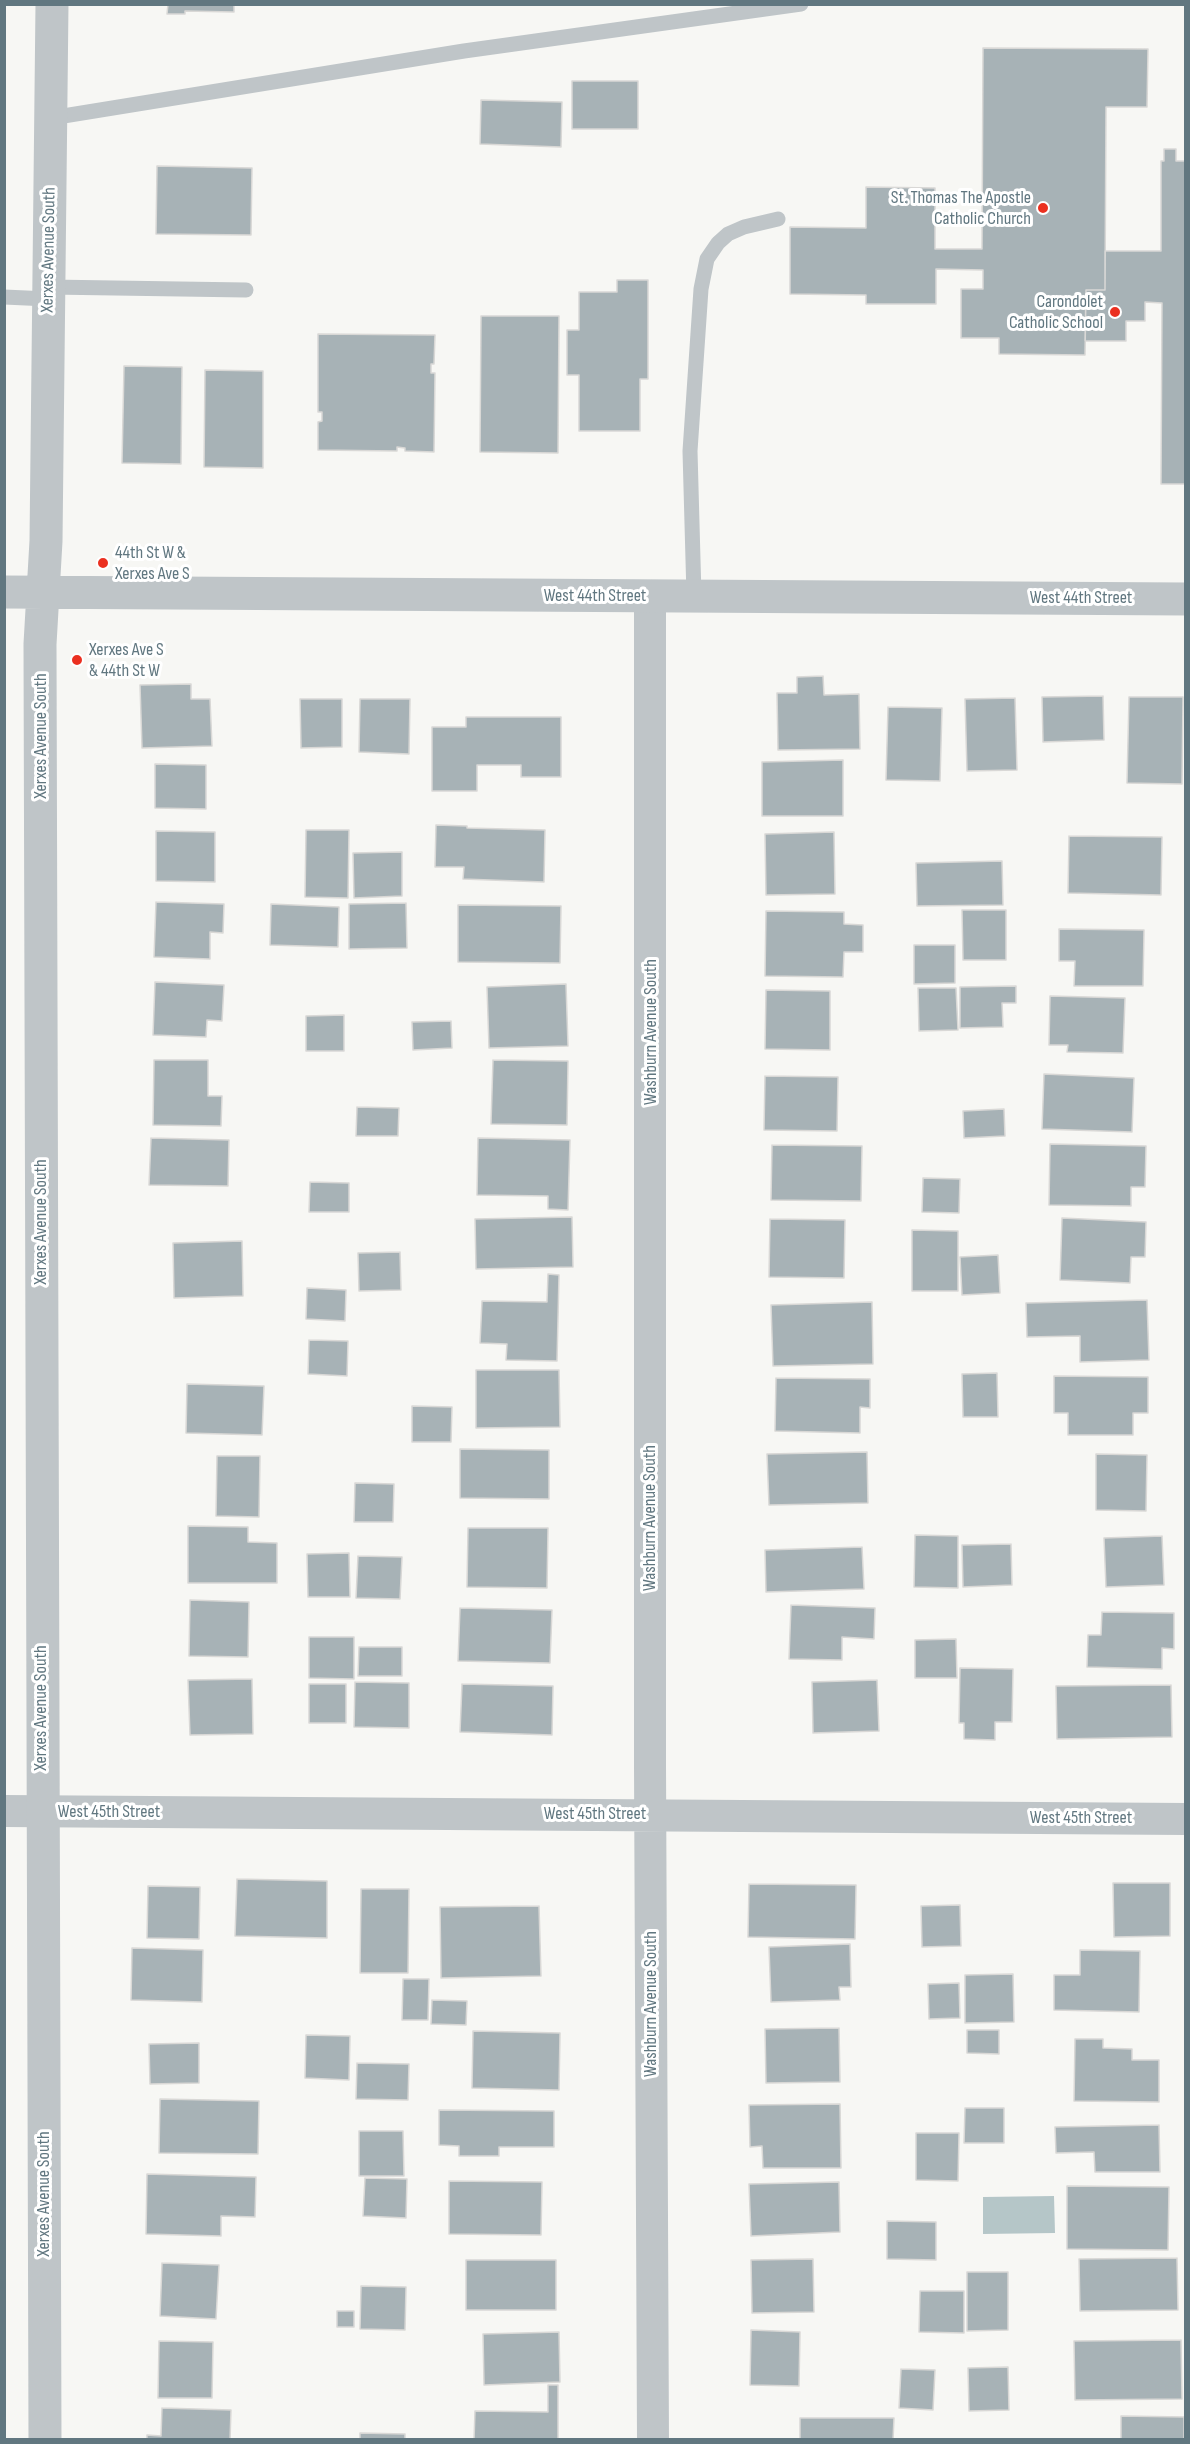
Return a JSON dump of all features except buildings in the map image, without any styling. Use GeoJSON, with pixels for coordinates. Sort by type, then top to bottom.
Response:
{"type":"FeatureCollection","features":[{"type":"Feature","properties":{"kind":"street","name":"Xerxes Avenue South"},"geometry":{"type":"LineString","coordinates":[[45,2439],[40,644],[46,541],[52,4]]}},
{"type":"Feature","properties":{"kind":"street","name":"West 44th Street"},"geometry":{"type":"LineString","coordinates":[[4,592],[1185,599]]}},
{"type":"Feature","properties":{"kind":"street","name":"Washburn Avenue South"},"geometry":{"type":"LineString","coordinates":[[650,596],[650,1815],[653,2439]]}},
{"type":"Feature","properties":{"kind":"street","name":"West 45th Street"},"geometry":{"type":"LineString","coordinates":[[4,1811],[1185,1819]]}},
{"type":"Feature","properties":{"kind":"lane"},"geometry":{"type":"LineString","coordinates":[[51,118],[464,51],[801,4]]}},
{"type":"Feature","properties":{"kind":"lane"},"geometry":{"type":"LineString","coordinates":[[694,596],[690,451],[700,288],[707,259],[718,243],[728,234],[744,227],[778,219]]}},
{"type":"Feature","properties":{"kind":"lane"},"geometry":{"type":"LineString","coordinates":[[4,297],[48,293],[246,290]]}},
{"type":"Feature","properties":{"kind":"shaded area"},"geometry":{"type":"Polygon","coordinates":[[[1054,2196],[1055,2233],[983,2234],[983,2197],[1054,2196]]]}},
{"type":"Feature","properties":{"kind":"place","name":"St. Thomas The Apostle Catholic Church"},"geometry":{"type":"Point","coordinates":[1043,208]}},
{"type":"Feature","properties":{"kind":"place","name":"Carondolet Catholic School"},"geometry":{"type":"Point","coordinates":[1115,312]}},
{"type":"Feature","properties":{"kind":"place","name":"44th St W & Xerxes Ave S"},"geometry":{"type":"Point","coordinates":[103,563]}},
{"type":"Feature","properties":{"kind":"place","name":"Xerxes Ave S & 44th St W"},"geometry":{"type":"Point","coordinates":[77,660]}}]}
